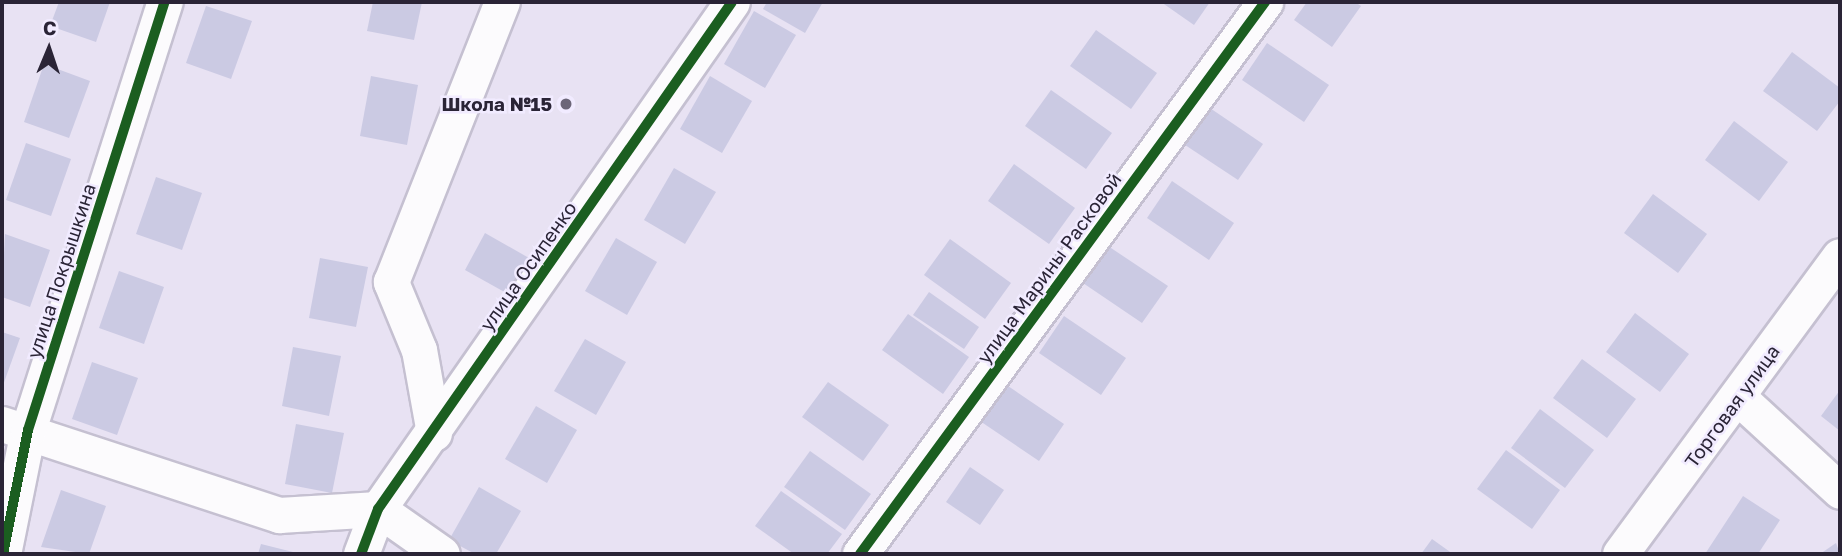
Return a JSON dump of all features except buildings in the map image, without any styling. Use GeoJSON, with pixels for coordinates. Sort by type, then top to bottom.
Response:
{"type":"FeatureCollection","features":[{"type":"Feature","properties":{"kind":"street","name":"улица Покрышкина"},"geometry":{"type":"LineString","coordinates":[[3,554],[15,427],[165,2]]}},
{"type":"Feature","properties":{"kind":"street"},"geometry":{"type":"LineString","coordinates":[[434,433],[419,350],[391,282],[502,2]]}},
{"type":"Feature","properties":{"kind":"street","name":"улица Осипенко"},"geometry":{"type":"LineString","coordinates":[[361,554],[378,509],[434,433],[732,2]]}},
{"type":"Feature","properties":{"kind":"street","name":"улица Марины Расковой"},"geometry":{"type":"LineString","coordinates":[[860,554],[1265,2]]}},
{"type":"Feature","properties":{"kind":"street","name":"Торговая улица"},"geometry":{"type":"LineString","coordinates":[[1620,554],[1739,398],[1840,256]]}},
{"type":"Feature","properties":{"kind":"street"},"geometry":{"type":"LineString","coordinates":[[1739,398],[1840,491]]}},
{"type":"Feature","properties":{"kind":"street"},"geometry":{"type":"LineString","coordinates":[[15,427],[279,515],[378,509],[442,554]]}},
{"type":"Feature","properties":{"kind":"cycle path"},"geometry":{"type":"LineString","coordinates":[[3,554],[28,430],[165,2]]}},
{"type":"Feature","properties":{"kind":"cycle path"},"geometry":{"type":"LineString","coordinates":[[361,554],[378,509],[732,2]]}},
{"type":"Feature","properties":{"kind":"cycle path"},"geometry":{"type":"LineString","coordinates":[[860,554],[1265,2]]}},
{"type":"Feature","properties":{"kind":"place","name":"Школа №15"},"geometry":{"type":"Point","coordinates":[566,104]}}]}
